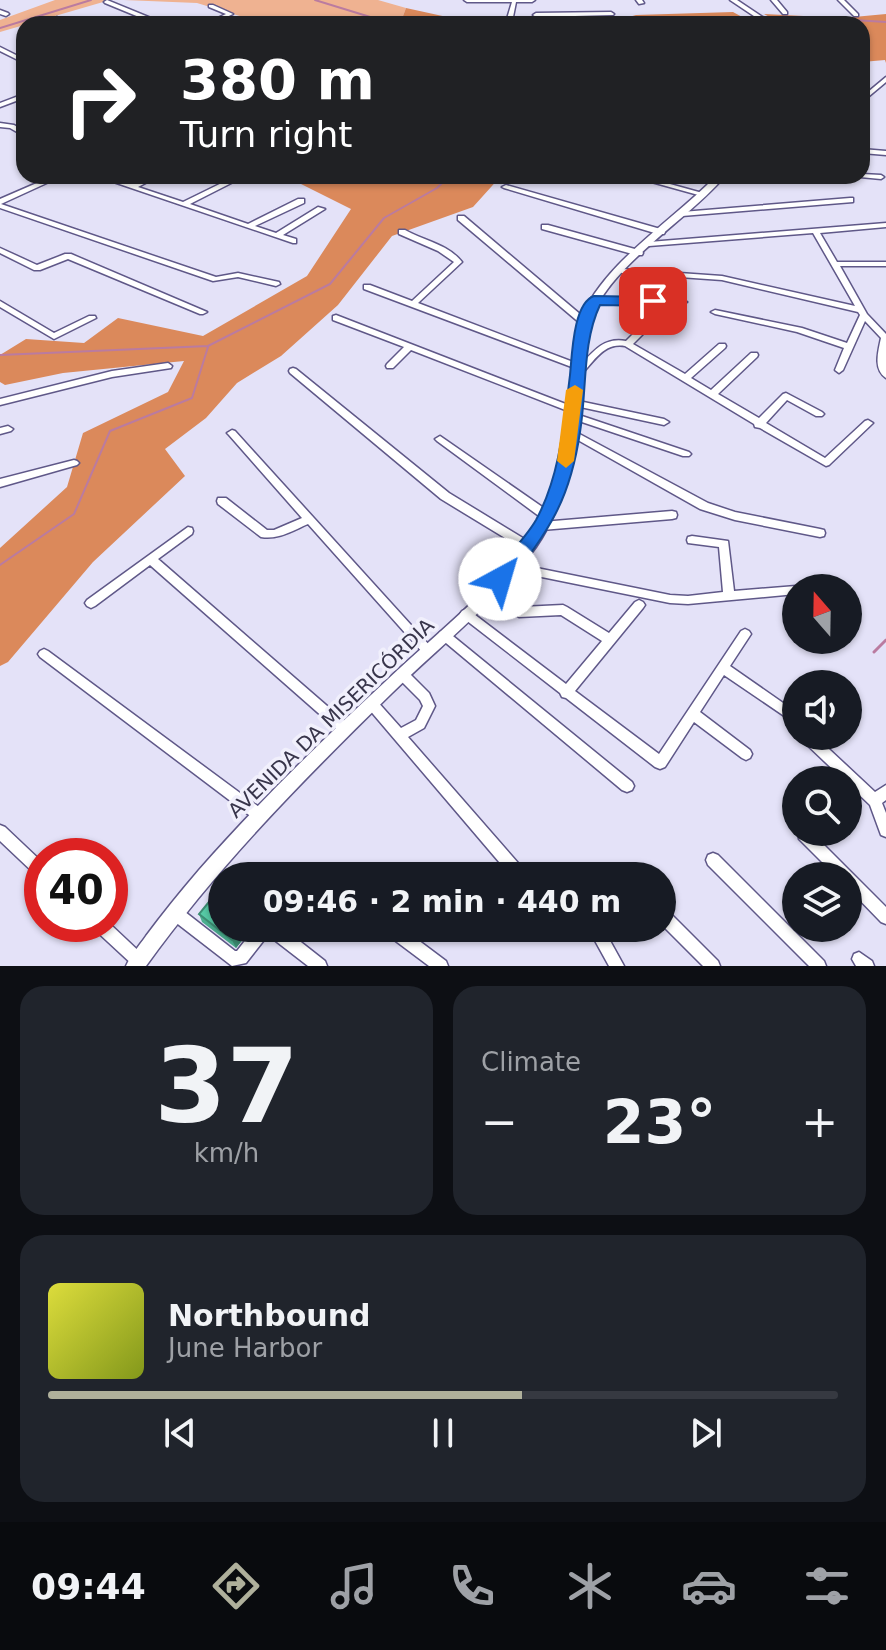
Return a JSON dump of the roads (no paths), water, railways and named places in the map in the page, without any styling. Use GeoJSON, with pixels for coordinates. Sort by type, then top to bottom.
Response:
{"type":"FeatureCollection","features":[{"type":"Feature","properties":{"kind":"street"},"geometry":{"type":"LineString","coordinates":[[467,0],[532,0]]}},
{"type":"Feature","properties":{"kind":"street"},"geometry":{"type":"LineString","coordinates":[[733,0],[756,16]]}},
{"type":"Feature","properties":{"kind":"street"},"geometry":{"type":"LineString","coordinates":[[774,0],[785,13]]}},
{"type":"Feature","properties":{"kind":"street"},"geometry":{"type":"LineString","coordinates":[[841,0],[856,15]]}},
{"type":"Feature","properties":{"kind":"street"},"geometry":{"type":"LineString","coordinates":[[107,2],[141,16]]}},
{"type":"Feature","properties":{"kind":"street"},"geometry":{"type":"LineString","coordinates":[[582,5],[585,14]]}},
{"type":"Feature","properties":{"kind":"street"},"geometry":{"type":"LineString","coordinates":[[211,6],[230,14],[226,16]]}},
{"type":"Feature","properties":{"kind":"street"},"geometry":{"type":"LineString","coordinates":[[536,15],[611,14]]}},
{"type":"Feature","properties":{"kind":"street"},"geometry":{"type":"LineString","coordinates":[[870,93],[886,79]]}},
{"type":"Feature","properties":{"kind":"street"},"geometry":{"type":"LineString","coordinates":[[870,176],[881,177]]}},
{"type":"Feature","properties":{"kind":"street"},"geometry":{"type":"LineString","coordinates":[[0,204],[42,184]]}},
{"type":"Feature","properties":{"kind":"street"},"geometry":{"type":"LineString","coordinates":[[122,184],[293,241]]}},
{"type":"Feature","properties":{"kind":"street"},"geometry":{"type":"LineString","coordinates":[[131,187],[138,184]]}},
{"type":"Feature","properties":{"kind":"street"},"geometry":{"type":"LineString","coordinates":[[184,204],[225,184]]}},
{"type":"Feature","properties":{"kind":"street"},"geometry":{"type":"LineString","coordinates":[[664,184],[702,194]]}},
{"type":"Feature","properties":{"kind":"street","name":"AVENIDA DA MISERICÓRDIA"},"geometry":{"type":"LineString","coordinates":[[137,964],[175,913],[258,814],[512,567],[545,521],[561,481],[572,433],[576,371],[584,322],[594,300],[713,184]]}},
{"type":"Feature","properties":{"kind":"street"},"geometry":{"type":"LineString","coordinates":[[506,187],[661,232]]}},
{"type":"Feature","properties":{"kind":"street"},"geometry":{"type":"LineString","coordinates":[[682,214],[850,200]]}},
{"type":"Feature","properties":{"kind":"street"},"geometry":{"type":"LineString","coordinates":[[249,226],[301,201]]}},
{"type":"Feature","properties":{"kind":"street"},"geometry":{"type":"LineString","coordinates":[[0,204],[216,279],[238,275],[276,284]]}},
{"type":"Feature","properties":{"kind":"street"},"geometry":{"type":"LineString","coordinates":[[278,235],[321,209]]}},
{"type":"Feature","properties":{"kind":"street"},"geometry":{"type":"LineString","coordinates":[[461,218],[584,322]]}},
{"type":"Feature","properties":{"kind":"street"},"geometry":{"type":"LineString","coordinates":[[545,227],[644,248],[886,225]]}},
{"type":"Feature","properties":{"kind":"street"},"geometry":{"type":"LineString","coordinates":[[402,232],[423,244],[448,252],[458,262],[412,305]]}},
{"type":"Feature","properties":{"kind":"street"},"geometry":{"type":"LineString","coordinates":[[816,232],[863,312],[885,338],[881,360],[886,375]]}},
{"type":"Feature","properties":{"kind":"street"},"geometry":{"type":"LineString","coordinates":[[0,250],[37,268],[68,256],[203,312]]}},
{"type":"Feature","properties":{"kind":"street"},"geometry":{"type":"LineString","coordinates":[[834,264],[886,264]]}},
{"type":"Feature","properties":{"kind":"street"},"geometry":{"type":"LineString","coordinates":[[622,271],[722,278],[863,312]]}},
{"type":"Feature","properties":{"kind":"street"},"geometry":{"type":"LineString","coordinates":[[367,287],[576,371],[604,345],[619,341],[628,344],[758,425],[826,463],[868,423]]}},
{"type":"Feature","properties":{"kind":"street"},"geometry":{"type":"LineString","coordinates":[[594,300],[683,302]]}},
{"type":"Feature","properties":{"kind":"street"},"geometry":{"type":"LineString","coordinates":[[0,303],[55,336],[92,318]]}},
{"type":"Feature","properties":{"kind":"street"},"geometry":{"type":"LineString","coordinates":[[715,312],[799,330],[849,347]]}},
{"type":"Feature","properties":{"kind":"street"},"geometry":{"type":"LineString","coordinates":[[839,370],[863,312]]}},
{"type":"Feature","properties":{"kind":"street"},"geometry":{"type":"LineString","coordinates":[[336,318],[686,454]]}},
{"type":"Feature","properties":{"kind":"street"},"geometry":{"type":"LineString","coordinates":[[628,344],[654,318]]}},
{"type":"Feature","properties":{"kind":"street"},"geometry":{"type":"LineString","coordinates":[[685,379],[722,346]]}},
{"type":"Feature","properties":{"kind":"street"},"geometry":{"type":"LineString","coordinates":[[390,366],[409,347]]}},
{"type":"Feature","properties":{"kind":"street"},"geometry":{"type":"LineString","coordinates":[[711,395],[754,355]]}},
{"type":"Feature","properties":{"kind":"street"},"geometry":{"type":"LineString","coordinates":[[0,402],[112,374],[168,366]]}},
{"type":"Feature","properties":{"kind":"street"},"geometry":{"type":"LineString","coordinates":[[293,371],[445,496],[527,546]]}},
{"type":"Feature","properties":{"kind":"street"},"geometry":{"type":"LineString","coordinates":[[758,425],[786,396],[819,414]]}},
{"type":"Feature","properties":{"kind":"street"},"geometry":{"type":"LineString","coordinates":[[573,410],[664,422]]}},
{"type":"Feature","properties":{"kind":"street"},"geometry":{"type":"LineString","coordinates":[[232,433],[427,650]]}},
{"type":"Feature","properties":{"kind":"street"},"geometry":{"type":"LineString","coordinates":[[572,433],[704,506],[735,516],[820,533]]}},
{"type":"Feature","properties":{"kind":"street"},"geometry":{"type":"LineString","coordinates":[[440,439],[545,521],[672,515]]}},
{"type":"Feature","properties":{"kind":"street"},"geometry":{"type":"LineString","coordinates":[[0,483],[74,463]]}},
{"type":"Feature","properties":{"kind":"street"},"geometry":{"type":"LineString","coordinates":[[222,501],[265,534],[275,534],[309,519]]}},
{"type":"Feature","properties":{"kind":"street"},"geometry":{"type":"LineString","coordinates":[[91,603],[188,531]]}},
{"type":"Feature","properties":{"kind":"street"},"geometry":{"type":"LineString","coordinates":[[692,540],[724,544],[729,594]]}},
{"type":"Feature","properties":{"kind":"street"},"geometry":{"type":"LineString","coordinates":[[150,559],[345,729]]}},
{"type":"Feature","properties":{"kind":"street"},"geometry":{"type":"LineString","coordinates":[[512,567],[670,599],[782,591]]}},
{"type":"Feature","properties":{"kind":"street"},"geometry":{"type":"LineString","coordinates":[[489,591],[519,612],[563,610],[610,640]]}},
{"type":"Feature","properties":{"kind":"street"},"geometry":{"type":"LineString","coordinates":[[566,693],[639,605]]}},
{"type":"Feature","properties":{"kind":"street"},"geometry":{"type":"LineString","coordinates":[[466,614],[660,763],[745,634]]}},
{"type":"Feature","properties":{"kind":"street"},"geometry":{"type":"LineString","coordinates":[[444,635],[627,786]]}},
{"type":"Feature","properties":{"kind":"street"},"geometry":{"type":"LineString","coordinates":[[44,654],[258,814]]}},
{"type":"Feature","properties":{"kind":"street"},"geometry":{"type":"LineString","coordinates":[[723,668],[782,709]]}},
{"type":"Feature","properties":{"kind":"street"},"geometry":{"type":"LineString","coordinates":[[400,735],[420,724],[429,706],[425,697],[402,674]]}},
{"type":"Feature","properties":{"kind":"street"},"geometry":{"type":"LineString","coordinates":[[372,704],[508,862]]}},
{"type":"Feature","properties":{"kind":"street"},"geometry":{"type":"LineString","coordinates":[[694,715],[746,754]]}},
{"type":"Feature","properties":{"kind":"street"},"geometry":{"type":"LineString","coordinates":[[821,750],[875,801],[886,830]]}},
{"type":"Feature","properties":{"kind":"street"},"geometry":{"type":"LineString","coordinates":[[875,801],[886,791]]}},
{"type":"Feature","properties":{"kind":"street"},"geometry":{"type":"LineString","coordinates":[[0,832],[24,854]]}},
{"type":"Feature","properties":{"kind":"street"},"geometry":{"type":"LineString","coordinates":[[816,846],[832,862]]}},
{"type":"Feature","properties":{"kind":"street"},"geometry":{"type":"LineString","coordinates":[[713,860],[819,966]]}},
{"type":"Feature","properties":{"kind":"street"},"geometry":{"type":"LineString","coordinates":[[862,892],[886,917]]}},
{"type":"Feature","properties":{"kind":"street"},"geometry":{"type":"LineString","coordinates":[[175,913],[208,939]]}},
{"type":"Feature","properties":{"kind":"street"},"geometry":{"type":"LineString","coordinates":[[676,929],[713,966]]}},
{"type":"Feature","properties":{"kind":"street"},"geometry":{"type":"LineString","coordinates":[[116,942],[137,964]]}},
{"type":"Feature","properties":{"kind":"street"},"geometry":{"type":"LineString","coordinates":[[212,942],[233,959],[241,958],[253,942]]}},
{"type":"Feature","properties":{"kind":"street"},"geometry":{"type":"LineString","coordinates":[[289,942],[320,966]]}},
{"type":"Feature","properties":{"kind":"street"},"geometry":{"type":"LineString","coordinates":[[409,942],[441,966]]}},
{"type":"Feature","properties":{"kind":"street"},"geometry":{"type":"LineString","coordinates":[[603,942],[617,966]]}},
{"type":"Feature","properties":{"kind":"waterway"},"geometry":{"type":"LineString","coordinates":[[39,16],[91,0]]}},
{"type":"Feature","properties":{"kind":"waterway"},"geometry":{"type":"LineString","coordinates":[[315,0],[367,16]]}},
{"type":"Feature","properties":{"kind":"waterway"},"geometry":{"type":"LineString","coordinates":[[870,21],[886,22]]}},
{"type":"Feature","properties":{"kind":"waterway"},"geometry":{"type":"LineString","coordinates":[[0,28],[16,23]]}},
{"type":"Feature","properties":{"kind":"waterway"},"geometry":{"type":"LineString","coordinates":[[0,355],[208,346],[330,284],[384,218],[441,184]]}},
{"type":"Feature","properties":{"kind":"waterway"},"geometry":{"type":"LineString","coordinates":[[0,565],[74,514],[110,431],[192,398],[208,347]]}},
{"type":"Feature","properties":{"kind":"waterway"},"geometry":{"type":"LineString","coordinates":[[874,652],[886,640]]}}]}
